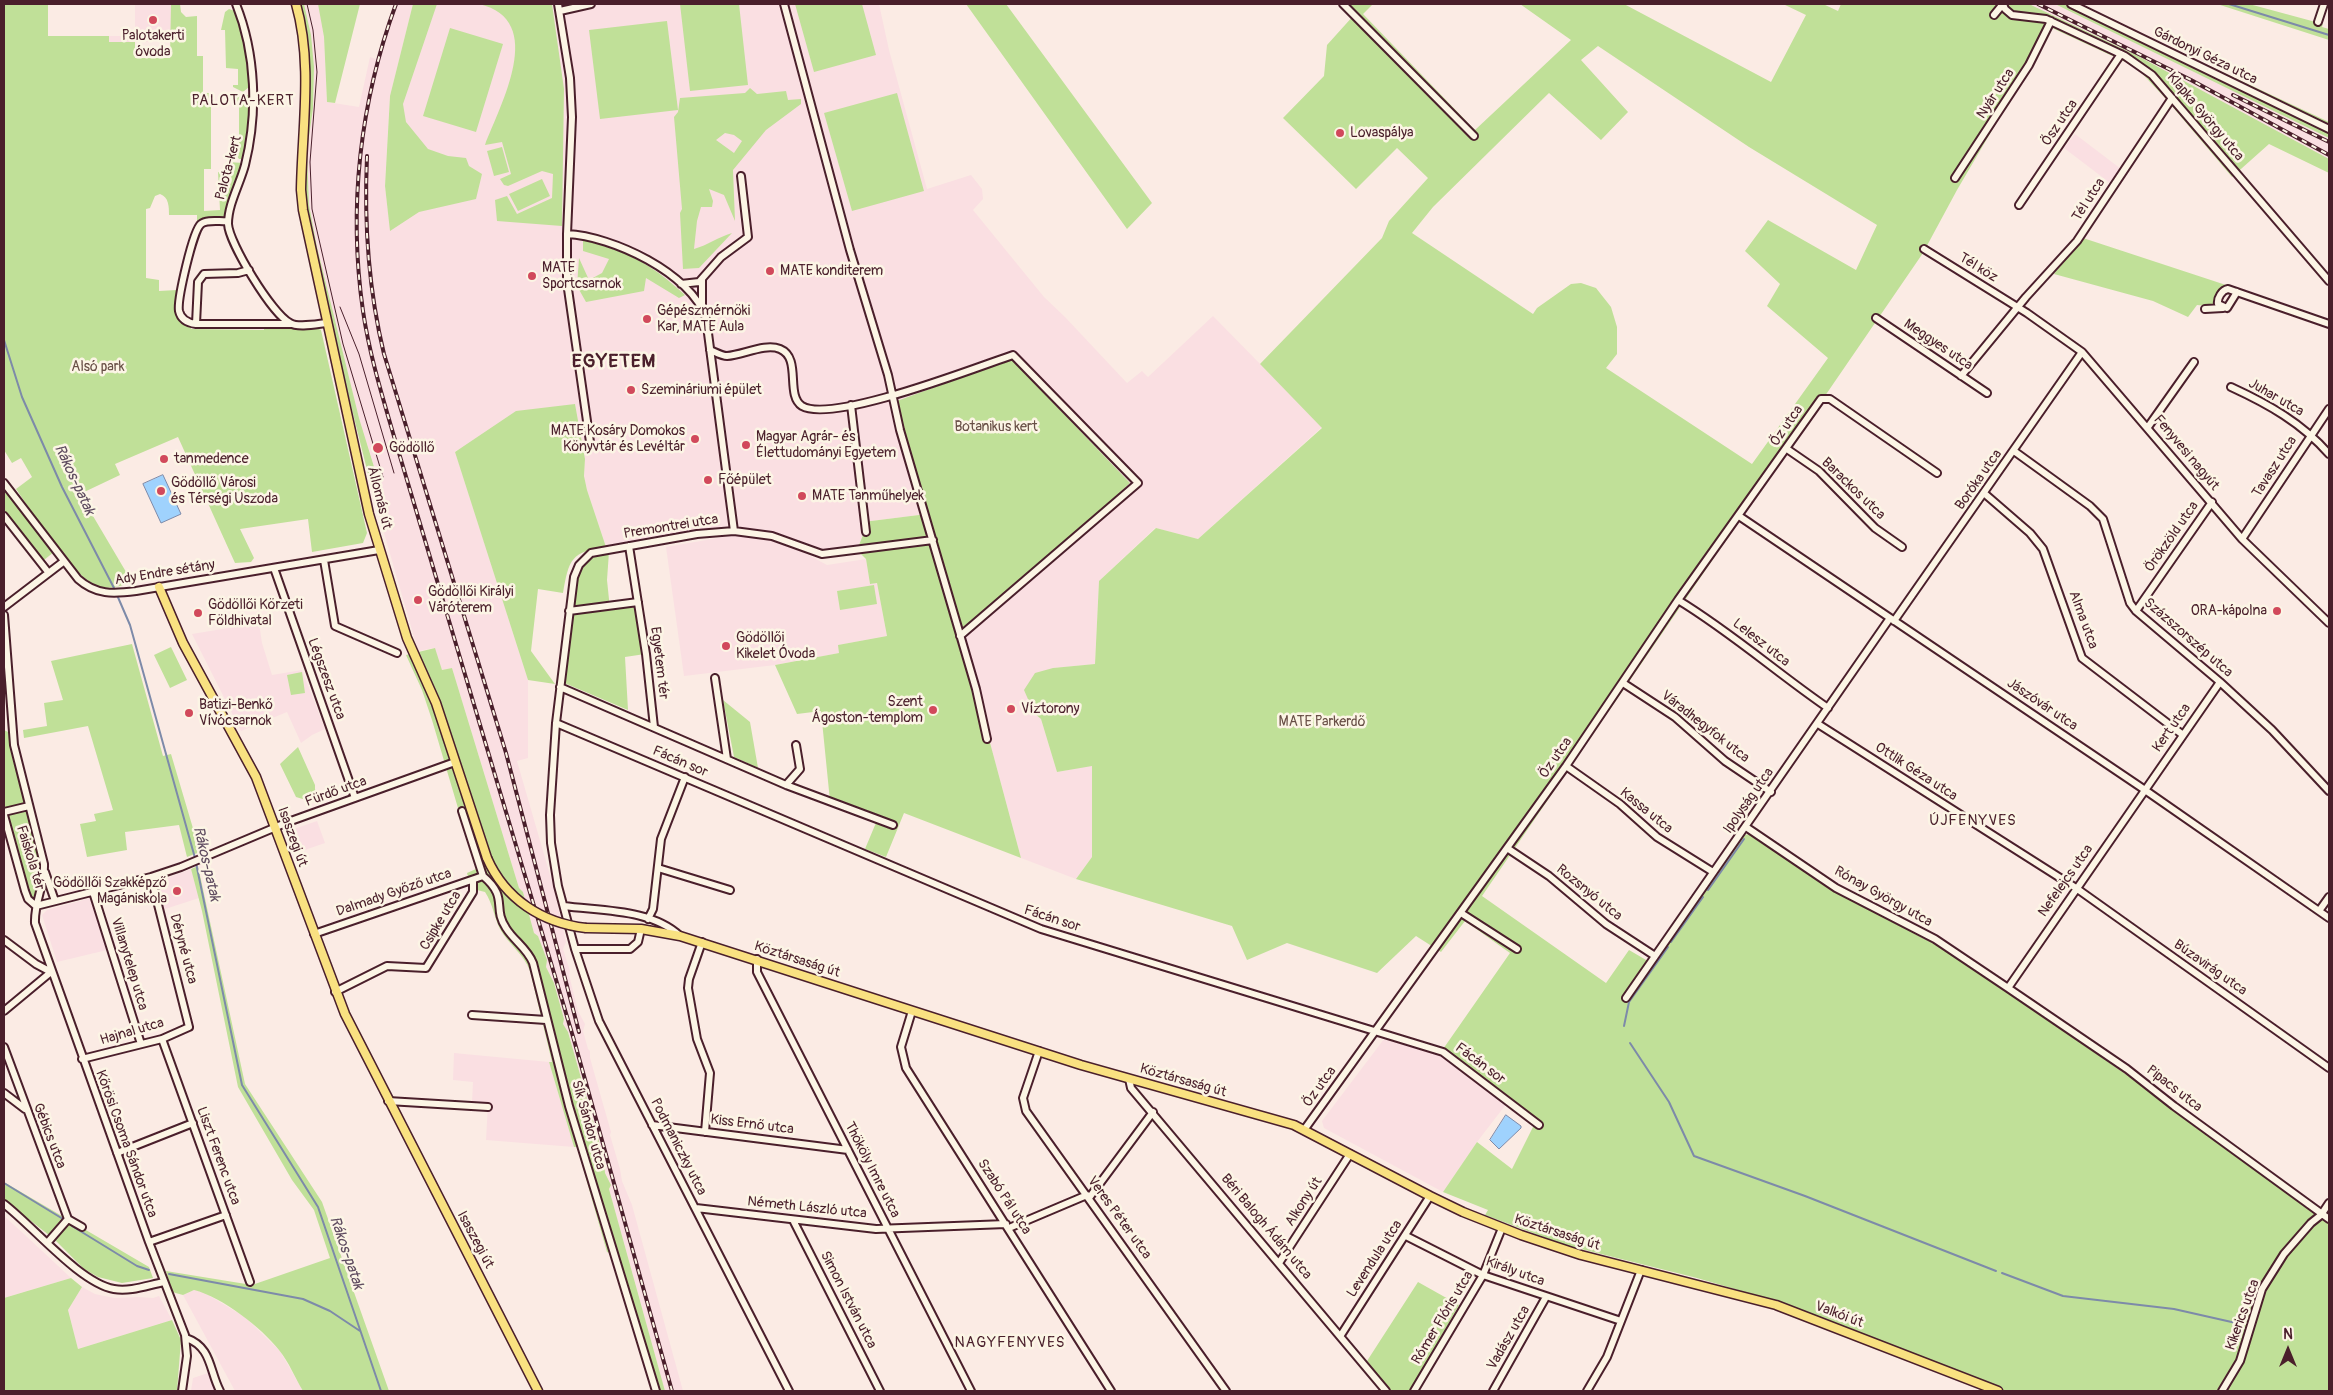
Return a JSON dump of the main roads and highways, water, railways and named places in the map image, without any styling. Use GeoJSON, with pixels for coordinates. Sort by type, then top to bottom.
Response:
{"type":"FeatureCollection","features":[{"type":"Feature","properties":{"kind":"main road","name":"Állomás út"},"geometry":{"type":"LineString","coordinates":[[296,4],[301,24],[304,55],[302,200],[367,505],[379,550],[407,638],[436,703],[487,858],[504,887],[527,907],[556,922],[586,928]]}},
{"type":"Feature","properties":{"kind":"main road","name":"Isaszegi út"},"geometry":{"type":"LineString","coordinates":[[159,587],[182,643],[256,777],[335,992],[388,1101],[538,1391]]}},
{"type":"Feature","properties":{"kind":"main road","name":"Köztársaság út"},"geometry":{"type":"LineString","coordinates":[[586,928],[642,929],[702,942],[1039,1051],[1304,1130],[1430,1196],[1502,1228],[1559,1249],[1667,1276]]}},
{"type":"Feature","properties":{"kind":"main road","name":"Valkói út"},"geometry":{"type":"LineString","coordinates":[[1667,1276],[1785,1308],[1998,1391]]}},
{"type":"Feature","properties":{"kind":"water"},"geometry":{"type":"Polygon","coordinates":[[[163,475],[181,514],[161,523],[143,484],[163,475]]]}},
{"type":"Feature","properties":{"kind":"water"},"geometry":{"type":"Polygon","coordinates":[[[1506,1115],[1521,1126],[1521,1128],[1499,1149],[1490,1140],[1506,1115]]]}},
{"type":"Feature","properties":{"kind":"waterway"},"geometry":{"type":"LineString","coordinates":[[2229,4],[2329,35]]}},
{"type":"Feature","properties":{"kind":"waterway","name":"Rákos-patak"},"geometry":{"type":"LineString","coordinates":[[4,340],[22,397],[62,487],[115,590]]}},
{"type":"Feature","properties":{"kind":"waterway","name":"Rákos-patak"},"geometry":{"type":"LineString","coordinates":[[117,595],[130,625],[195,858]]}},
{"type":"Feature","properties":{"kind":"waterway"},"geometry":{"type":"LineString","coordinates":[[1708,890],[1744,839]]}},
{"type":"Feature","properties":{"kind":"waterway","name":"Rákos-patak"},"geometry":{"type":"LineString","coordinates":[[196,863],[242,1085],[318,1207],[381,1391]]}},
{"type":"Feature","properties":{"kind":"waterway"},"geometry":{"type":"LineString","coordinates":[[1671,942],[1703,897]]}},
{"type":"Feature","properties":{"kind":"waterway"},"geometry":{"type":"LineString","coordinates":[[1624,1026],[1629,1002],[1668,947]]}},
{"type":"Feature","properties":{"kind":"waterway"},"geometry":{"type":"LineString","coordinates":[[1630,1043],[1669,1102],[1694,1156],[1805,1196],[1996,1271]]}},
{"type":"Feature","properties":{"kind":"waterway"},"geometry":{"type":"LineString","coordinates":[[4,1183],[63,1219]]}},
{"type":"Feature","properties":{"kind":"waterway"},"geometry":{"type":"LineString","coordinates":[[72,1226],[137,1266],[149,1270]]}},
{"type":"Feature","properties":{"kind":"waterway"},"geometry":{"type":"LineString","coordinates":[[2002,1273],[2063,1296],[2174,1309],[2236,1323]]}},
{"type":"Feature","properties":{"kind":"waterway"},"geometry":{"type":"LineString","coordinates":[[169,1274],[303,1299],[330,1311],[360,1331]]}},
{"type":"Feature","properties":{"kind":"tram line"},"geometry":{"type":"LineString","coordinates":[[307,4],[313,30],[317,72],[310,162],[312,209],[343,344],[383,477]]}},
{"type":"Feature","properties":{"kind":"tram line"},"geometry":{"type":"LineString","coordinates":[[340,307],[359,354],[394,473]]}},
{"type":"Feature","properties":{"kind":"railway"},"geometry":{"type":"LineString","coordinates":[[396,4],[374,79],[360,155],[357,233],[363,311],[369,342],[393,433],[574,1040],[672,1391]]}},
{"type":"Feature","properties":{"kind":"railway"},"geometry":{"type":"LineString","coordinates":[[2038,4],[2191,80],[2329,155]]}},
{"type":"Feature","properties":{"kind":"railway"},"geometry":{"type":"LineString","coordinates":[[2233,95],[2329,142]]}},
{"type":"Feature","properties":{"kind":"railway"},"geometry":{"type":"LineString","coordinates":[[367,156],[366,206],[368,255],[374,305],[384,354],[506,753],[579,1032]]}},
{"type":"Feature","properties":{"kind":"place","name":"Palotakerti óvoda"},"geometry":{"type":"Point","coordinates":[153,20]}},
{"type":"Feature","properties":{"kind":"place","name":"Lovaspálya"},"geometry":{"type":"Point","coordinates":[1340,133]}},
{"type":"Feature","properties":{"kind":"place","name":"MATE konditerem"},"geometry":{"type":"Point","coordinates":[770,271]}},
{"type":"Feature","properties":{"kind":"place","name":"MATE Sportcsarnok"},"geometry":{"type":"Point","coordinates":[532,276]}},
{"type":"Feature","properties":{"kind":"place","name":"Gépészmérnöki Kar, MATE Aula"},"geometry":{"type":"Point","coordinates":[647,319]}},
{"type":"Feature","properties":{"kind":"place","name":"Szemináriumi épület"},"geometry":{"type":"Point","coordinates":[631,390]}},
{"type":"Feature","properties":{"kind":"place","name":"MATE Kosáry Domokos Könyvtár és Levéltár"},"geometry":{"type":"Point","coordinates":[695,439]}},
{"type":"Feature","properties":{"kind":"place","name":"Magyar Agrár- és Élettudományi Egyetem"},"geometry":{"type":"Point","coordinates":[746,445]}},
{"type":"Feature","properties":{"kind":"place","name":"Gödöllő"},"geometry":{"type":"Point","coordinates":[378,448]}},
{"type":"Feature","properties":{"kind":"place","name":"tanmedence"},"geometry":{"type":"Point","coordinates":[164,459]}},
{"type":"Feature","properties":{"kind":"place","name":"Főépület"},"geometry":{"type":"Point","coordinates":[708,480]}},
{"type":"Feature","properties":{"kind":"place","name":"Gödöllő Városi és Térségi Uszoda"},"geometry":{"type":"Point","coordinates":[161,491]}},
{"type":"Feature","properties":{"kind":"place","name":"MATE Tanműhelyek"},"geometry":{"type":"Point","coordinates":[802,496]}},
{"type":"Feature","properties":{"kind":"place","name":"Gödöllői Királyi Váróterem"},"geometry":{"type":"Point","coordinates":[418,600]}},
{"type":"Feature","properties":{"kind":"place","name":"ORA-kápolna"},"geometry":{"type":"Point","coordinates":[2277,611]}},
{"type":"Feature","properties":{"kind":"place","name":"Gödöllői Körzeti Földhivatal"},"geometry":{"type":"Point","coordinates":[198,613]}},
{"type":"Feature","properties":{"kind":"place","name":"Gödöllői Kikelet Óvoda"},"geometry":{"type":"Point","coordinates":[726,646]}},
{"type":"Feature","properties":{"kind":"place","name":"Víztorony"},"geometry":{"type":"Point","coordinates":[1011,709]}},
{"type":"Feature","properties":{"kind":"place","name":"Szent Ágoston-templom"},"geometry":{"type":"Point","coordinates":[933,710]}},
{"type":"Feature","properties":{"kind":"place","name":"Batizi-Benkő Vívócsarnok"},"geometry":{"type":"Point","coordinates":[189,713]}},
{"type":"Feature","properties":{"kind":"place","name":"Gödöllői Szakképző Magániskola"},"geometry":{"type":"Point","coordinates":[177,891]}},
{"type":"Feature","properties":{"kind":"district","name":"PALOTA-KERT"},"geometry":{"type":"Point","coordinates":[243,101]}},
{"type":"Feature","properties":{"kind":"district","name":"EGYETEM"},"geometry":{"type":"Point","coordinates":[614,362]}},
{"type":"Feature","properties":{"kind":"district","name":"ÚJFENYVES"},"geometry":{"type":"Point","coordinates":[1973,821]}},
{"type":"Feature","properties":{"kind":"district","name":"NAGYFENYVES"},"geometry":{"type":"Point","coordinates":[1010,1343]}},
{"type":"Feature","properties":{"kind":"park label","name":"Alsó park"},"geometry":{"type":"Point","coordinates":[98,367]}},
{"type":"Feature","properties":{"kind":"park label","name":"Botanikus kert"},"geometry":{"type":"Point","coordinates":[996,427]}},
{"type":"Feature","properties":{"kind":"park label","name":"MATE Parkerdő"},"geometry":{"type":"Point","coordinates":[1322,722]}}]}
